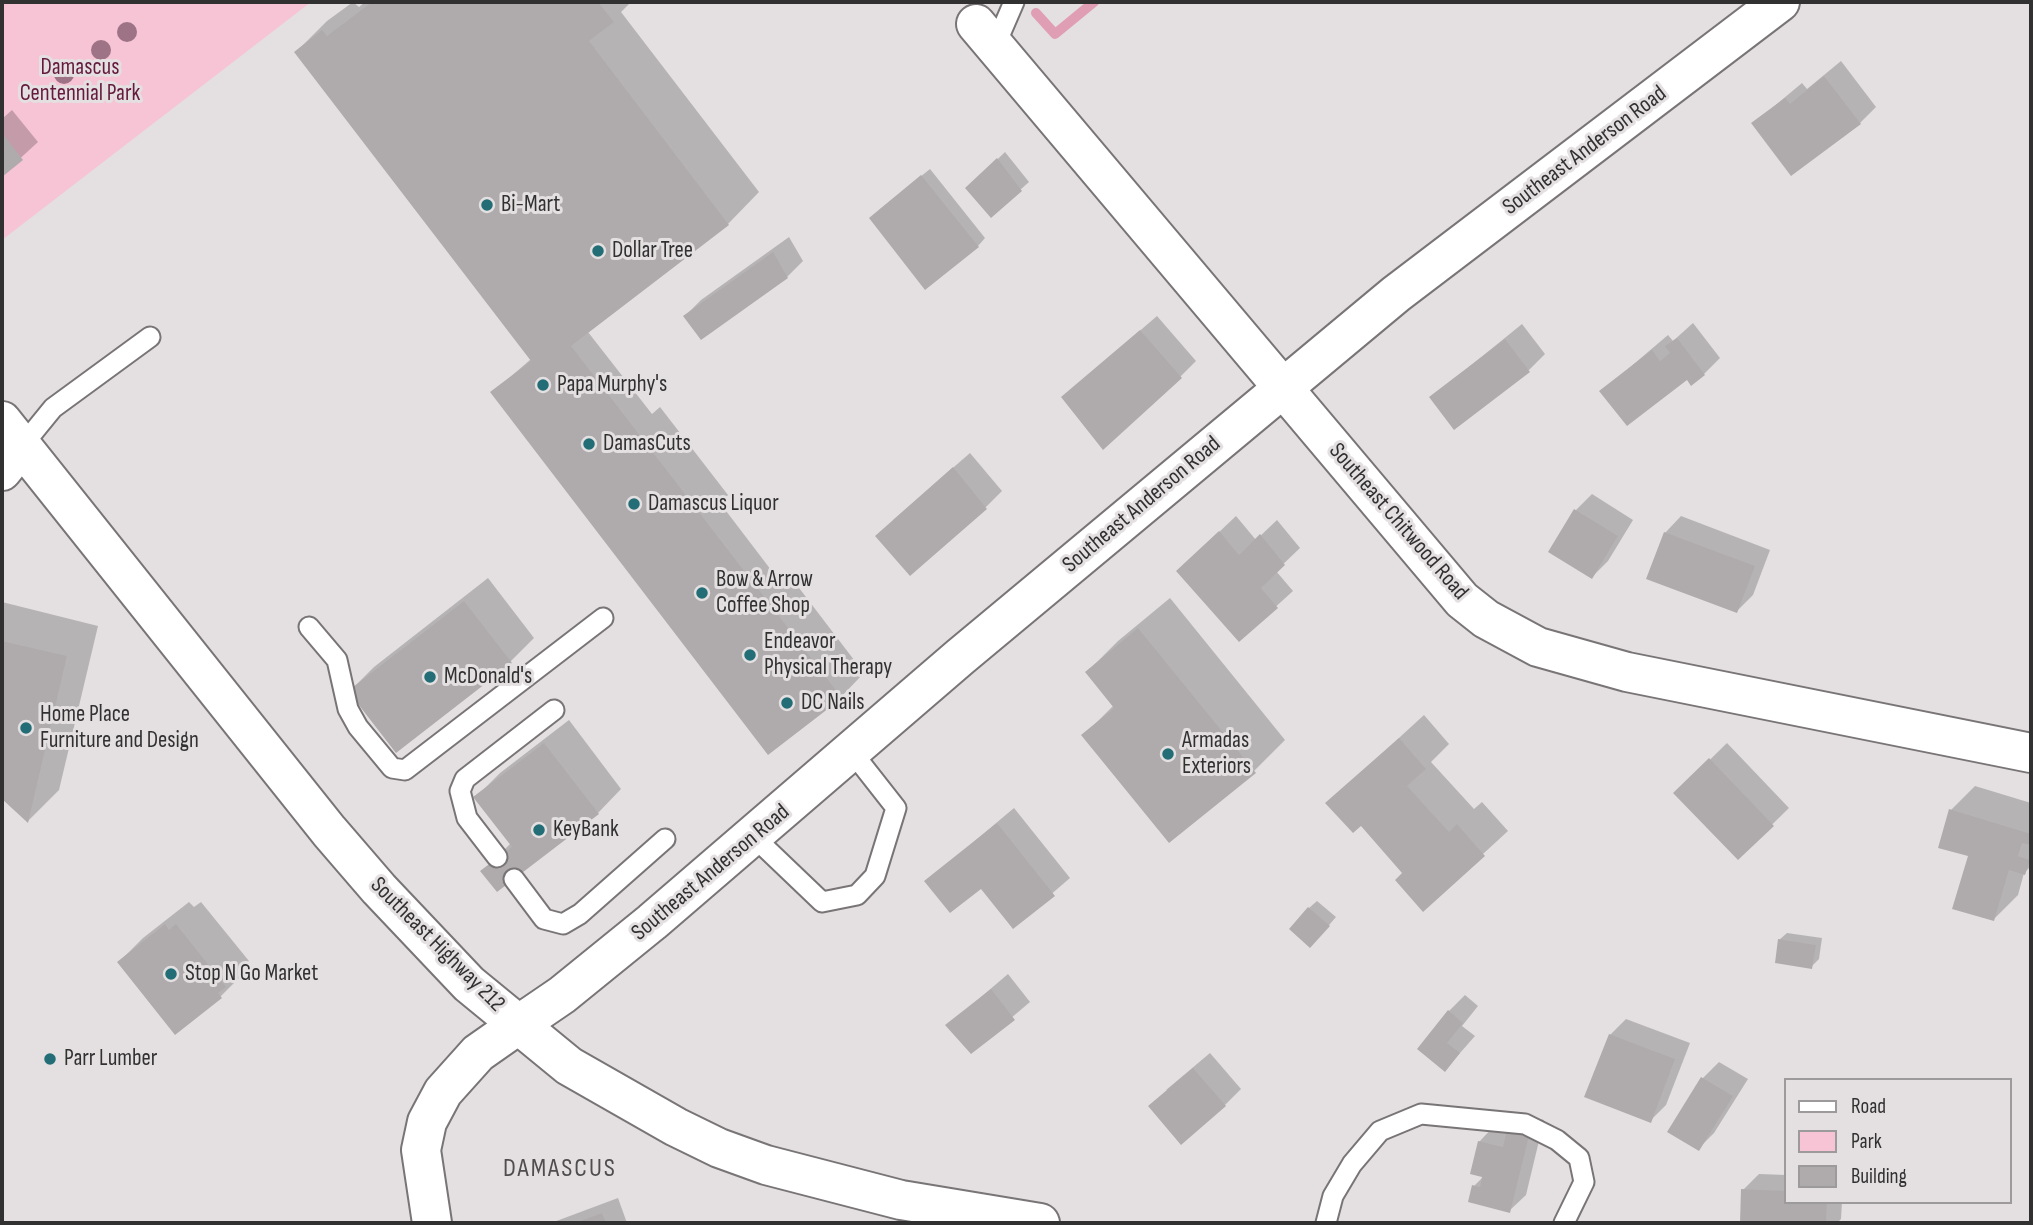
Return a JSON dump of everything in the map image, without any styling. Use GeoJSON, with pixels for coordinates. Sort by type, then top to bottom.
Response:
{"type":"FeatureCollection","features":[{"type":"Feature","properties":{"kind":"main road","name":"Southeast Anderson Road"},"geometry":{"type":"LineString","coordinates":[[432,1223],[421,1150],[427,1122],[443,1092],[478,1053],[562,995],[754,837],[1282,386],[1396,294],[1780,2]]}},
{"type":"Feature","properties":{"kind":"main road","name":"Southeast Chitwood Road"},"geometry":{"type":"LineString","coordinates":[[985,35],[1462,600],[1510,634],[1538,646],[1627,672],[2031,753]]}},
{"type":"Feature","properties":{"kind":"main road","name":"Southeast Highway 212"},"geometry":{"type":"LineString","coordinates":[[8,446],[329,831],[439,954],[518,1025],[569,1066],[629,1102],[719,1148],[841,1186],[1041,1223]]}},
{"type":"Feature","properties":{"kind":"lane"},"geometry":{"type":"LineString","coordinates":[[985,35],[1014,2]]}},
{"type":"Feature","properties":{"kind":"lane"},"geometry":{"type":"LineString","coordinates":[[8,446],[53,408],[150,337]]}},
{"type":"Feature","properties":{"kind":"lane"},"geometry":{"type":"LineString","coordinates":[[309,627],[337,660],[348,709],[358,727],[392,768],[405,770],[603,618]]}},
{"type":"Feature","properties":{"kind":"lane"},"geometry":{"type":"LineString","coordinates":[[497,858],[467,818],[460,790],[465,779],[554,710]]}},
{"type":"Feature","properties":{"kind":"lane"},"geometry":{"type":"LineString","coordinates":[[754,837],[822,902],[857,895],[875,876],[896,808],[852,752]]}},
{"type":"Feature","properties":{"kind":"lane"},"geometry":{"type":"LineString","coordinates":[[514,879],[544,919],[563,924],[580,914],[665,839]]}},
{"type":"Feature","properties":{"kind":"lane"},"geometry":{"type":"LineString","coordinates":[[1326,1223],[1333,1196],[1352,1164],[1380,1130],[1421,1114],[1525,1124],[1557,1140],[1579,1158],[1584,1182],[1564,1223]]}},
{"type":"Feature","properties":{"kind":"green space","name":"Damascus Centennial Park"},"geometry":{"type":"Polygon","coordinates":[[[2,2],[311,2],[2,240],[2,2]]]}},
{"type":"Feature","properties":{"kind":"building"},"geometry":{"type":"Polygon","coordinates":[[[372,2],[598,2],[614,22],[589,41],[729,225],[571,346],[842,698],[768,755],[490,392],[531,361],[294,52],[322,30],[327,36],[372,2]]]}},
{"type":"Feature","properties":{"kind":"building"},"geometry":{"type":"Polygon","coordinates":[[[1824,76],[1861,124],[1791,176],[1751,123],[1785,98],[1790,104],[1824,76]]]}},
{"type":"Feature","properties":{"kind":"building"},"geometry":{"type":"Polygon","coordinates":[[[2,133],[23,160],[2,177],[2,133]]]}},
{"type":"Feature","properties":{"kind":"building"},"geometry":{"type":"Polygon","coordinates":[[[997,158],[1022,191],[991,218],[965,188],[997,158]]]}},
{"type":"Feature","properties":{"kind":"building"},"geometry":{"type":"Polygon","coordinates":[[[921,175],[979,247],[925,290],[869,218],[921,175]]]}},
{"type":"Feature","properties":{"kind":"building"},"geometry":{"type":"Polygon","coordinates":[[[773,252],[788,278],[701,340],[683,316],[773,252]]]}},
{"type":"Feature","properties":{"kind":"building"},"geometry":{"type":"Polygon","coordinates":[[[1140,330],[1182,378],[1103,450],[1061,397],[1140,330]]]}},
{"type":"Feature","properties":{"kind":"building"},"geometry":{"type":"Polygon","coordinates":[[[1677,338],[1705,375],[1691,386],[1687,380],[1627,426],[1599,391],[1652,350],[1660,361],[1670,353],[1665,346],[1677,338]]]}},
{"type":"Feature","properties":{"kind":"building"},"geometry":{"type":"Polygon","coordinates":[[[1505,339],[1530,372],[1454,430],[1429,397],[1505,339]]]}},
{"type":"Feature","properties":{"kind":"building"},"geometry":{"type":"Polygon","coordinates":[[[953,467],[987,509],[910,576],[875,536],[953,467]]]}},
{"type":"Feature","properties":{"kind":"building"},"geometry":{"type":"Polygon","coordinates":[[[1574,509],[1618,536],[1592,579],[1548,552],[1574,509]]]}},
{"type":"Feature","properties":{"kind":"building"},"geometry":{"type":"Polygon","coordinates":[[[1219,531],[1239,555],[1260,534],[1285,565],[1261,588],[1278,608],[1239,642],[1176,571],[1219,531]]]}},
{"type":"Feature","properties":{"kind":"building"},"geometry":{"type":"Polygon","coordinates":[[[1664,532],[1755,566],[1737,613],[1646,579],[1664,532]]]}},
{"type":"Feature","properties":{"kind":"building","name":"McDonald's"},"geometry":{"type":"Polygon","coordinates":[[[464,601],[512,663],[396,753],[348,691],[464,601]]]}},
{"type":"Feature","properties":{"kind":"building","name":"Armadas Exteriors"},"geometry":{"type":"Polygon","coordinates":[[[1138,628],[1256,773],[1169,843],[1081,735],[1114,708],[1085,672],[1138,628]]]}},
{"type":"Feature","properties":{"kind":"building","name":"Home Place Furniture and Design"},"geometry":{"type":"Polygon","coordinates":[[[2,641],[67,656],[28,823],[2,799],[2,641]]]}},
{"type":"Feature","properties":{"kind":"building"},"geometry":{"type":"Polygon","coordinates":[[[1399,738],[1426,769],[1407,786],[1449,832],[1457,824],[1485,856],[1423,912],[1395,880],[1402,873],[1361,826],[1353,833],[1325,803],[1399,738]]]}},
{"type":"Feature","properties":{"kind":"building","name":"KeyBank"},"geometry":{"type":"Polygon","coordinates":[[[544,743],[599,814],[497,892],[480,871],[512,847],[473,797],[544,743]]]}},
{"type":"Feature","properties":{"kind":"building"},"geometry":{"type":"Polygon","coordinates":[[[1709,758],[1774,826],[1738,860],[1673,793],[1709,758]]]}},
{"type":"Feature","properties":{"kind":"building"},"geometry":{"type":"Polygon","coordinates":[[[1949,809],[2031,834],[2031,845],[2022,843],[2018,856],[2030,860],[2025,875],[2009,870],[1994,921],[1952,909],[1968,856],[1938,848],[1949,809]]]}},
{"type":"Feature","properties":{"kind":"building"},"geometry":{"type":"Polygon","coordinates":[[[997,823],[1055,896],[1013,929],[981,889],[950,913],[924,881],[997,823]]]}},
{"type":"Feature","properties":{"kind":"building"},"geometry":{"type":"Polygon","coordinates":[[[1308,907],[1330,926],[1310,948],[1289,929],[1308,907]]]}},
{"type":"Feature","properties":{"kind":"building","name":"Stop N Go Market"},"geometry":{"type":"Polygon","coordinates":[[[165,924],[169,930],[176,924],[226,987],[218,993],[222,998],[175,1035],[117,962],[165,924]]]}},
{"type":"Feature","properties":{"kind":"building"},"geometry":{"type":"Polygon","coordinates":[[[1778,939],[1816,945],[1812,969],[1775,963],[1778,939]]]}},
{"type":"Feature","properties":{"kind":"building"},"geometry":{"type":"Polygon","coordinates":[[[991,989],[1015,1020],[971,1054],[945,1025],[991,989]]]}},
{"type":"Feature","properties":{"kind":"building"},"geometry":{"type":"Polygon","coordinates":[[[1448,1010],[1463,1023],[1447,1043],[1460,1053],[1445,1072],[1417,1049],[1448,1010]]]}},
{"type":"Feature","properties":{"kind":"building"},"geometry":{"type":"Polygon","coordinates":[[[1609,1034],[1675,1059],[1651,1123],[1584,1097],[1609,1034]]]}},
{"type":"Feature","properties":{"kind":"building"},"geometry":{"type":"Polygon","coordinates":[[[1193,1068],[1226,1106],[1181,1145],[1148,1106],[1193,1068]]]}},
{"type":"Feature","properties":{"kind":"building"},"geometry":{"type":"Polygon","coordinates":[[[1701,1077],[1733,1096],[1699,1151],[1667,1132],[1701,1077]]]}},
{"type":"Feature","properties":{"kind":"building"},"geometry":{"type":"Polygon","coordinates":[[[1507,1130],[1529,1136],[1510,1213],[1468,1202],[1472,1185],[1480,1187],[1482,1177],[1470,1174],[1478,1141],[1503,1147],[1507,1130]]]}},
{"type":"Feature","properties":{"kind":"building"},"geometry":{"type":"Polygon","coordinates":[[[1741,1189],[1784,1191],[1784,1204],[1827,1204],[1826,1223],[1740,1223],[1741,1189]]]}},
{"type":"Feature","properties":{"kind":"building"},"geometry":{"type":"Polygon","coordinates":[[[602,1213],[606,1223],[575,1223],[602,1213]]]}},
{"type":"Feature","properties":{"kind":"waterway"},"geometry":{"type":"LineString","coordinates":[[1036,13],[1055,34],[1094,2]]}},
{"type":"Feature","properties":{"kind":"place","name":"Bi-Mart"},"geometry":{"type":"Point","coordinates":[487,205]}},
{"type":"Feature","properties":{"kind":"place","name":"Dollar Tree"},"geometry":{"type":"Point","coordinates":[598,251]}},
{"type":"Feature","properties":{"kind":"place","name":"Papa Murphy's"},"geometry":{"type":"Point","coordinates":[543,385]}},
{"type":"Feature","properties":{"kind":"place","name":"DamasCuts"},"geometry":{"type":"Point","coordinates":[589,444]}},
{"type":"Feature","properties":{"kind":"place","name":"Damascus Liquor"},"geometry":{"type":"Point","coordinates":[634,504]}},
{"type":"Feature","properties":{"kind":"place","name":"Bow & Arrow Coffee Shop"},"geometry":{"type":"Point","coordinates":[702,593]}},
{"type":"Feature","properties":{"kind":"place","name":"Endeavor Physical Therapy"},"geometry":{"type":"Point","coordinates":[750,655]}},
{"type":"Feature","properties":{"kind":"place","name":"McDonald's"},"geometry":{"type":"Point","coordinates":[430,677]}},
{"type":"Feature","properties":{"kind":"place","name":"DC Nails"},"geometry":{"type":"Point","coordinates":[787,703]}},
{"type":"Feature","properties":{"kind":"place","name":"Home Place Furniture and Design"},"geometry":{"type":"Point","coordinates":[26,728]}},
{"type":"Feature","properties":{"kind":"place","name":"Armadas Exteriors"},"geometry":{"type":"Point","coordinates":[1168,754]}},
{"type":"Feature","properties":{"kind":"place","name":"KeyBank"},"geometry":{"type":"Point","coordinates":[539,830]}},
{"type":"Feature","properties":{"kind":"place","name":"Stop N Go Market"},"geometry":{"type":"Point","coordinates":[171,974]}},
{"type":"Feature","properties":{"kind":"place","name":"Parr Lumber"},"geometry":{"type":"Point","coordinates":[50,1059]}},
{"type":"Feature","properties":{"kind":"district","name":"DAMASCUS"},"geometry":{"type":"Point","coordinates":[560,1169]}}]}
